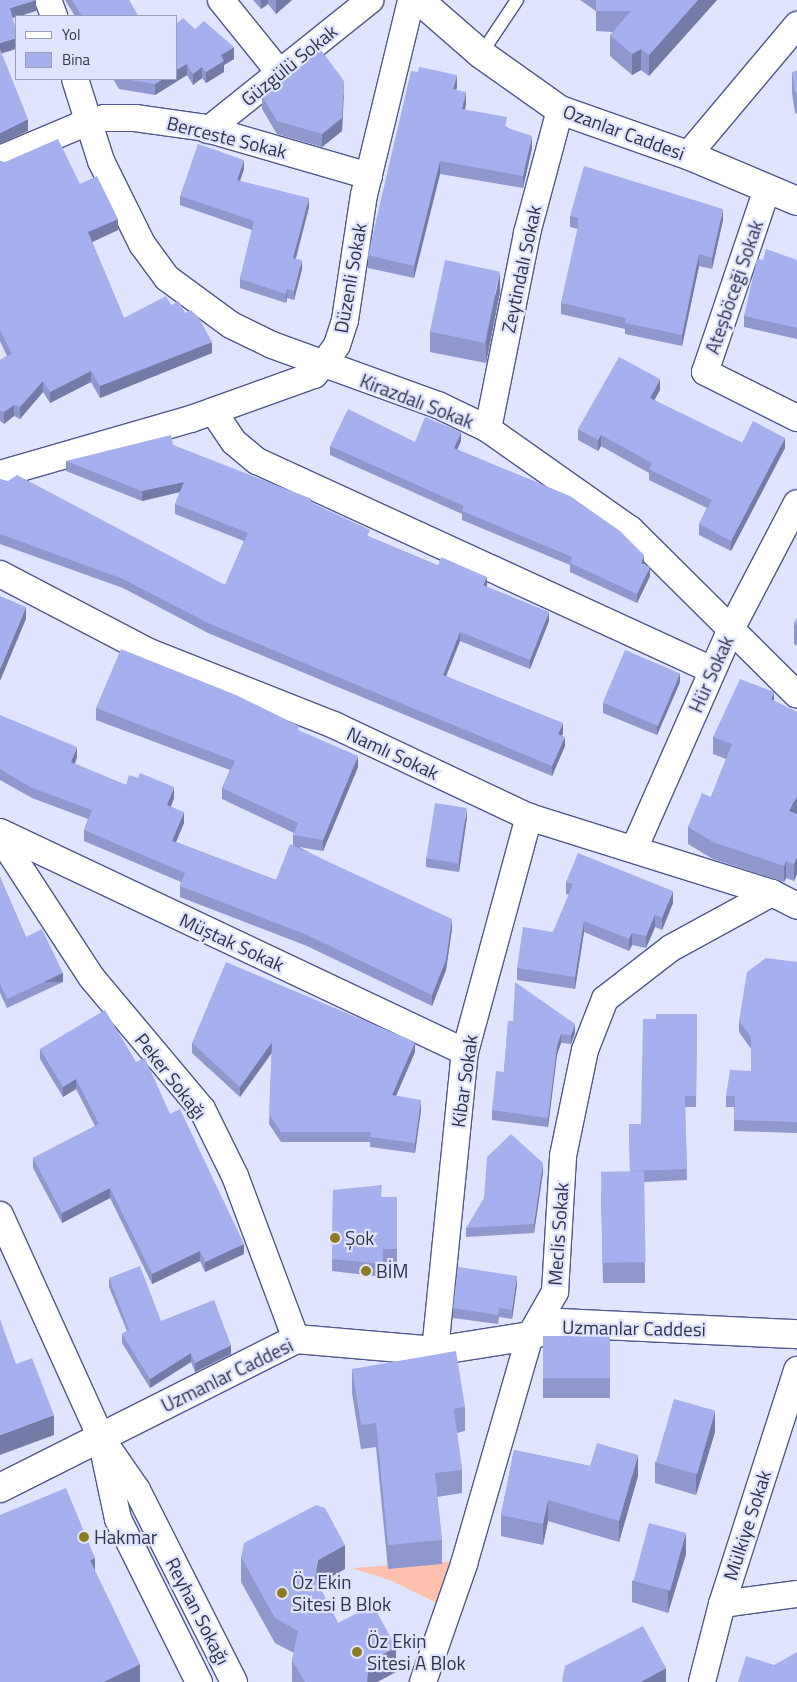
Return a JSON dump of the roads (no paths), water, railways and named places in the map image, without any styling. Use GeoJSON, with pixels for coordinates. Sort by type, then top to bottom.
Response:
{"type":"FeatureCollection","features":[{"type":"Feature","properties":{"kind":"street"},"geometry":{"type":"LineString","coordinates":[[48,0],[54,15]]}},
{"type":"Feature","properties":{"kind":"street"},"geometry":{"type":"LineString","coordinates":[[221,0],[280,73]]}},
{"type":"Feature","properties":{"kind":"street","name":"Güzgülü Sokak"},"geometry":{"type":"LineString","coordinates":[[208,130],[370,0]]}},
{"type":"Feature","properties":{"kind":"street","name":"Düzenli Sokak"},"geometry":{"type":"LineString","coordinates":[[0,474],[213,411],[314,375],[323,365],[337,345],[345,320],[369,176],[411,0]]}},
{"type":"Feature","properties":{"kind":"street","name":"Ozanlar Caddesi"},"geometry":{"type":"LineString","coordinates":[[419,0],[481,54],[560,110],[688,155],[797,201]]}},
{"type":"Feature","properties":{"kind":"street"},"geometry":{"type":"LineString","coordinates":[[688,155],[797,25]]}},
{"type":"Feature","properties":{"kind":"street","name":"Kirazdalı Sokak"},"geometry":{"type":"LineString","coordinates":[[75,80],[101,161],[142,244],[167,278],[231,325],[323,365],[438,405],[488,429],[630,530],[730,631],[797,695]]}},
{"type":"Feature","properties":{"kind":"street","name":"Zeytindalı Sokak"},"geometry":{"type":"LineString","coordinates":[[488,429],[527,233],[560,110]]}},
{"type":"Feature","properties":{"kind":"street","name":"Berceste Sokak"},"geometry":{"type":"LineString","coordinates":[[0,159],[90,122],[135,118],[208,130],[369,176]]}},
{"type":"Feature","properties":{"kind":"street","name":"Ateşböceği Sokak"},"geometry":{"type":"LineString","coordinates":[[767,189],[705,372],[797,418]]}},
{"type":"Feature","properties":{"kind":"street"},"geometry":{"type":"LineString","coordinates":[[213,411],[234,442],[257,461],[712,670]]}},
{"type":"Feature","properties":{"kind":"street","name":"Hür Sokak"},"geometry":{"type":"LineString","coordinates":[[634,849],[730,631],[797,503]]}},
{"type":"Feature","properties":{"kind":"street","name":"Namlı Sokak"},"geometry":{"type":"LineString","coordinates":[[0,574],[147,651],[334,725],[529,817],[772,894],[797,906]]}},
{"type":"Feature","properties":{"kind":"street","name":"Kibar Sokak"},"geometry":{"type":"LineString","coordinates":[[435,1351],[465,1052],[529,817]]}},
{"type":"Feature","properties":{"kind":"street","name":"Müştak Sokak"},"geometry":{"type":"LineString","coordinates":[[0,832],[465,1052]]}},
{"type":"Feature","properties":{"kind":"street","name":"Peker Sokağı"},"geometry":{"type":"LineString","coordinates":[[0,837],[92,978],[202,1109],[235,1176],[296,1339]]}},
{"type":"Feature","properties":{"kind":"street","name":"Meclis Sokak"},"geometry":{"type":"LineString","coordinates":[[424,1682],[464,1564],[530,1336],[555,1292],[563,1156],[585,1050],[605,999],[671,948],[772,894]]}},
{"type":"Feature","properties":{"kind":"street","name":"Reyhan Sokağı"},"geometry":{"type":"LineString","coordinates":[[0,1215],[101,1438],[137,1490],[234,1682]]}},
{"type":"Feature","properties":{"kind":"street","name":"Uzmanlar Caddesi"},"geometry":{"type":"LineString","coordinates":[[0,1488],[296,1339],[435,1351],[530,1336],[560,1323],[797,1334]]}},
{"type":"Feature","properties":{"kind":"street","name":"Mülkiye Sokak"},"geometry":{"type":"LineString","coordinates":[[702,1682],[722,1604],[797,1370]]}},
{"type":"Feature","properties":{"kind":"street","name":"Reyhan Sokağı"},"geometry":{"type":"LineString","coordinates":[[101,1438],[118,1519],[196,1681]]}},
{"type":"Feature","properties":{"kind":"street"},"geometry":{"type":"LineString","coordinates":[[722,1604],[797,1594]]}},
{"type":"Feature","properties":{"kind":"lane"},"geometry":{"type":"LineString","coordinates":[[481,54],[517,0]]}},
{"type":"Feature","properties":{"kind":"place","name":"Şok"},"geometry":{"type":"Point","coordinates":[335,1238]}},
{"type":"Feature","properties":{"kind":"place","name":"BİM"},"geometry":{"type":"Point","coordinates":[366,1271]}},
{"type":"Feature","properties":{"kind":"place","name":"Hakmar"},"geometry":{"type":"Point","coordinates":[84,1537]}},
{"type":"Feature","properties":{"kind":"place","name":"Öz Ekin Sitesi B Blok"},"geometry":{"type":"Point","coordinates":[282,1593]}},
{"type":"Feature","properties":{"kind":"place","name":"Öz Ekin Sitesi A Blok"},"geometry":{"type":"Point","coordinates":[357,1652]}}]}
